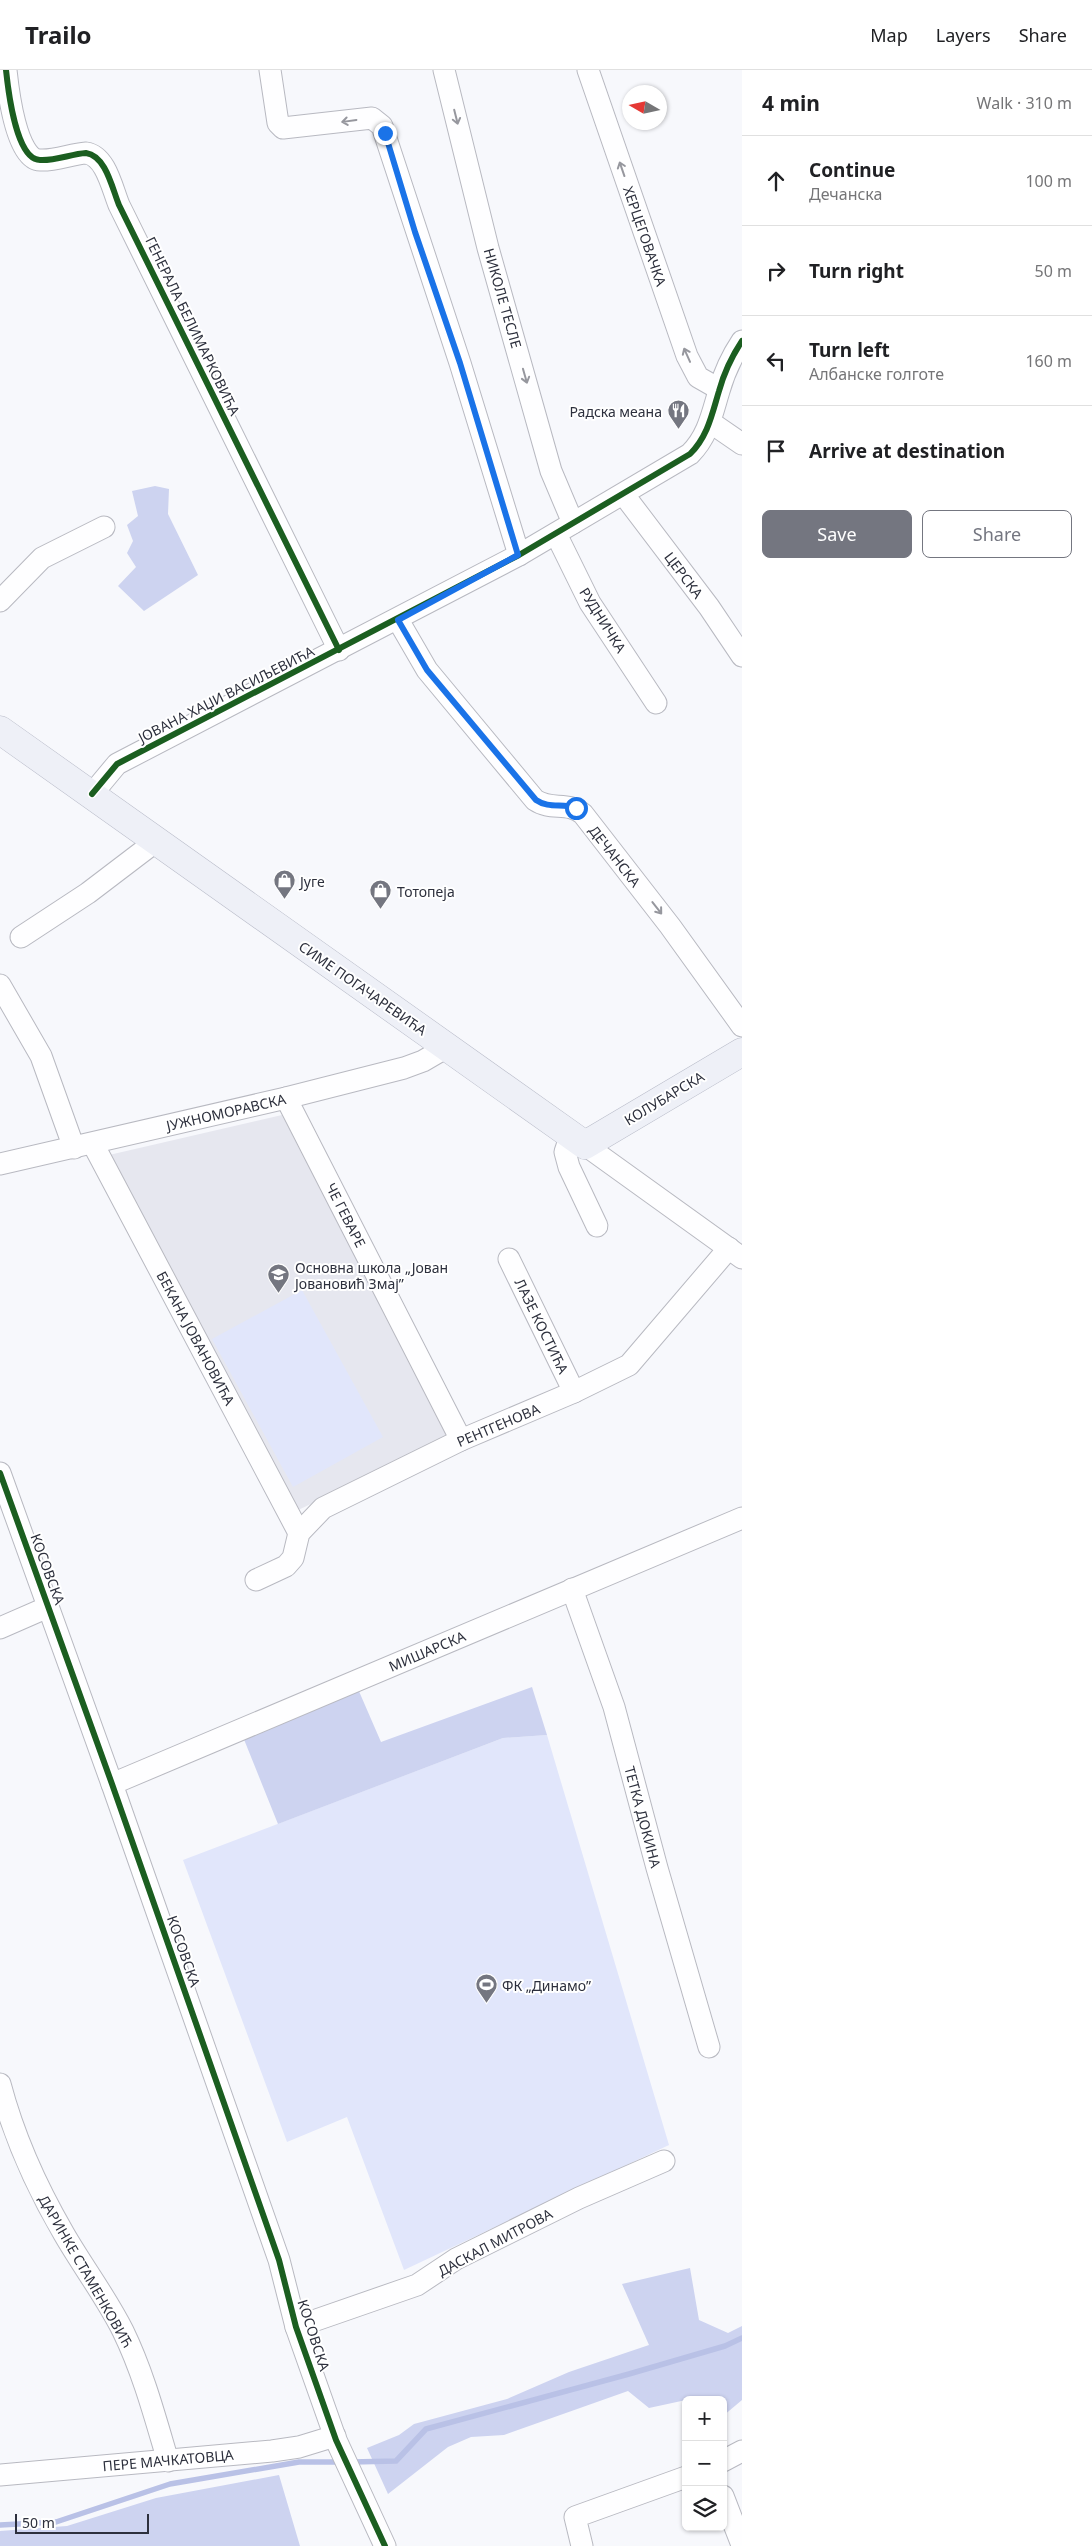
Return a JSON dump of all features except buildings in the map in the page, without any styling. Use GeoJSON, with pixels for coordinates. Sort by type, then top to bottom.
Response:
{"type":"FeatureCollection","features":[{"type":"Feature","properties":{"kind":"main road","name":"СИМЕ ПОГАЧАРЕВИЋА"},"geometry":{"type":"LineString","coordinates":[[0,730],[92,794],[155,842],[578,1139]]}},
{"type":"Feature","properties":{"kind":"main road","name":"КОЛУБАРСКА"},"geometry":{"type":"LineString","coordinates":[[578,1139],[742,1052]]}},
{"type":"Feature","properties":{"kind":"street","name":"ГЕНЕРАЛА БЕЛИМАРКОВИЋА"},"geometry":{"type":"LineString","coordinates":[[6,70],[20,143],[26,154],[40,160],[86,153],[93,154],[101,160],[127,220],[339,650]]}},
{"type":"Feature","properties":{"kind":"street"},"geometry":{"type":"LineString","coordinates":[[270,70],[278,123],[283,128],[366,118],[378,121],[382,126],[460,363],[518,555]]}},
{"type":"Feature","properties":{"kind":"street","name":"НИКОЛЕ ТЕСЛЕ"},"geometry":{"type":"LineString","coordinates":[[444,70],[488,248],[551,471],[564,528]]}},
{"type":"Feature","properties":{"kind":"street","name":"ХЕРЦЕГОВАЧКА"},"geometry":{"type":"LineString","coordinates":[[588,70],[687,356],[698,377],[719,390]]}},
{"type":"Feature","properties":{"kind":"street","name":"ЈОВАНА ХАЏИ ВАСИЉЕВИЋА"},"geometry":{"type":"LineString","coordinates":[[92,794],[117,764],[398,620],[624,495],[690,454],[699,446],[710,422],[719,390],[739,353]]}},
{"type":"Feature","properties":{"kind":"street"},"geometry":{"type":"LineString","coordinates":[[710,422],[742,444]]}},
{"type":"Feature","properties":{"kind":"street","name":"ЦЕРСКА"},"geometry":{"type":"LineString","coordinates":[[624,495],[709,607],[742,656]]}},
{"type":"Feature","properties":{"kind":"street"},"geometry":{"type":"LineString","coordinates":[[0,601],[42,558],[104,527]]}},
{"type":"Feature","properties":{"kind":"street","name":"РУДНИЧКА"},"geometry":{"type":"LineString","coordinates":[[564,528],[590,603],[656,703]]}},
{"type":"Feature","properties":{"kind":"street","name":"ДЕЧАНСКА"},"geometry":{"type":"LineString","coordinates":[[398,620],[427,670],[536,800],[552,807],[569,806],[583,814],[670,926],[742,1026]]}},
{"type":"Feature","properties":{"kind":"street"},"geometry":{"type":"LineString","coordinates":[[21,937],[88,894],[155,842]]}},
{"type":"Feature","properties":{"kind":"street","name":"БЕКАНА ЈОВАНОВИЋА"},"geometry":{"type":"LineString","coordinates":[[0,986],[41,1056],[83,1146],[299,1533]]}},
{"type":"Feature","properties":{"kind":"street","name":"ЈУЖНОМОРАВСКА"},"geometry":{"type":"LineString","coordinates":[[0,1164],[286,1098],[404,1068],[423,1061],[447,1047]]}},
{"type":"Feature","properties":{"kind":"street","name":"ЧЕ ГЕВАРЕ"},"geometry":{"type":"LineString","coordinates":[[286,1098],[461,1440]]}},
{"type":"Feature","properties":{"kind":"street"},"geometry":{"type":"LineString","coordinates":[[578,1139],[565,1152],[569,1167],[597,1226]]}},
{"type":"Feature","properties":{"kind":"street","name":"СИМЕ ПОГАЧАРЕВИЋА"},"geometry":{"type":"LineString","coordinates":[[578,1139],[735,1253]]}},
{"type":"Feature","properties":{"kind":"street","name":"РЕНТГЕНОВА"},"geometry":{"type":"LineString","coordinates":[[299,1533],[323,1508],[461,1440],[574,1392],[629,1365],[735,1253]]}},
{"type":"Feature","properties":{"kind":"street","name":"ЛАЗЕ КОСТИЋА"},"geometry":{"type":"LineString","coordinates":[[509,1259],[574,1392]]}},
{"type":"Feature","properties":{"kind":"street","name":"КОСОВСКА"},"geometry":{"type":"LineString","coordinates":[[0,1473],[112,1784],[279,2260],[296,2327],[335,2438],[350,2474],[385,2546]]}},
{"type":"Feature","properties":{"kind":"street","name":"МИШАРСКА"},"geometry":{"type":"LineString","coordinates":[[112,1784],[742,1518]]}},
{"type":"Feature","properties":{"kind":"street"},"geometry":{"type":"LineString","coordinates":[[256,1580],[286,1566],[293,1558],[299,1533]]}},
{"type":"Feature","properties":{"kind":"street","name":"ТЕТКА ДОКИНА"},"geometry":{"type":"LineString","coordinates":[[572,1589],[614,1707],[656,1868],[709,2047]]}},
{"type":"Feature","properties":{"kind":"street"},"geometry":{"type":"LineString","coordinates":[[0,1628],[48,1607]]}},
{"type":"Feature","properties":{"kind":"street","name":"ДАРИНКЕ СТАМЕНКОВИЋ"},"geometry":{"type":"LineString","coordinates":[[0,2084],[20,2150],[41,2193],[64,2235],[104,2297],[135,2358],[168,2461]]}},
{"type":"Feature","properties":{"kind":"street","name":"ДАСКАЛ МИТРОВА"},"geometry":{"type":"LineString","coordinates":[[296,2327],[417,2285],[465,2255],[579,2198],[664,2161]]}},
{"type":"Feature","properties":{"kind":"street","name":"ПЕРЕ МАЧКАТОВЦА"},"geometry":{"type":"LineString","coordinates":[[1,2473],[272,2452],[335,2438]]}},
{"type":"Feature","properties":{"kind":"street"},"geometry":{"type":"LineString","coordinates":[[727,2459],[742,2451]]}},
{"type":"Feature","properties":{"kind":"street"},"geometry":{"type":"LineString","coordinates":[[582,2546],[576,2518],[682,2478]]}},
{"type":"Feature","properties":{"kind":"street"},"geometry":{"type":"LineString","coordinates":[[727,2506],[742,2545]]}},
{"type":"Feature","properties":{"kind":"shaded area"},"geometry":{"type":"Polygon","coordinates":[[[155,486],[169,489],[168,514],[198,575],[144,611],[118,586],[136,567],[127,553],[133,541],[127,525],[138,516],[132,491],[155,486]]]}},
{"type":"Feature","properties":{"kind":"shaded area","name":"Основна школа „Јован Јовановић Змај”"},"geometry":{"type":"Polygon","coordinates":[[[282,1115],[448,1434],[404,1460],[296,1511],[109,1155],[282,1115]]]}},
{"type":"Feature","properties":{"kind":"shaded area"},"geometry":{"type":"Polygon","coordinates":[[[302,1290],[383,1437],[293,1487],[212,1339],[302,1290]]]}},
{"type":"Feature","properties":{"kind":"shaded area"},"geometry":{"type":"Polygon","coordinates":[[[532,1687],[547,1735],[503,1738],[278,1824],[243,1737],[358,1689],[381,1742],[532,1687]]]}},
{"type":"Feature","properties":{"kind":"shaded area"},"geometry":{"type":"Polygon","coordinates":[[[547,1735],[669,2145],[404,2270],[347,2117],[287,2142],[183,1860],[503,1738],[547,1735]]]}},
{"type":"Feature","properties":{"kind":"shaded area"},"geometry":{"type":"Polygon","coordinates":[[[690,2268],[699,2320],[728,2333],[742,2326],[742,2400],[727,2413],[727,2396],[682,2396],[682,2401],[649,2408],[628,2391],[504,2435],[471,2437],[448,2447],[388,2494],[367,2448],[399,2435],[414,2424],[507,2399],[569,2372],[649,2345],[622,2284],[690,2268]]]}},
{"type":"Feature","properties":{"kind":"shaded area"},"geometry":{"type":"Polygon","coordinates":[[[279,2475],[300,2546],[0,2546],[0,2531],[67,2526],[156,2498],[279,2475]]]}},
{"type":"Feature","properties":{"kind":"waterway"},"geometry":{"type":"LineString","coordinates":[[352,2462],[396,2461],[426,2429],[629,2374],[725,2346],[742,2338]]}},
{"type":"Feature","properties":{"kind":"waterway"},"geometry":{"type":"LineString","coordinates":[[0,2525],[56,2522],[170,2484],[299,2462],[340,2462]]}},
{"type":"Feature","properties":{"kind":"cycle path"},"geometry":{"type":"LineString","coordinates":[[6,70],[11,107],[19,137],[25,149],[32,157],[46,160],[86,153],[93,155],[103,166],[119,205],[339,650]]}},
{"type":"Feature","properties":{"kind":"cycle path"},"geometry":{"type":"LineString","coordinates":[[92,794],[117,764],[519,555],[690,454],[705,432],[726,371],[742,341]]}},
{"type":"Feature","properties":{"kind":"cycle path"},"geometry":{"type":"LineString","coordinates":[[0,1473],[112,1784],[279,2260],[296,2327],[336,2440],[385,2546]]}},
{"type":"Feature","properties":{"kind":"place","name":"Радска меана"},"geometry":{"type":"Point","coordinates":[678,430]}},
{"type":"Feature","properties":{"kind":"place","name":"Југе"},"geometry":{"type":"Point","coordinates":[284,900]}},
{"type":"Feature","properties":{"kind":"place","name":"Тотопеја"},"geometry":{"type":"Point","coordinates":[381,910]}},
{"type":"Feature","properties":{"kind":"place","name":"Основна школа „Јован Јовановић Змај”"},"geometry":{"type":"Point","coordinates":[279,1294]}},
{"type":"Feature","properties":{"kind":"place","name":"ФК „Динамо”"},"geometry":{"type":"Point","coordinates":[486,2004]}},
{"type":"Feature","properties":{"kind":"route"},"geometry":{"type":"LineString","coordinates":[[385,133],[415,232],[460,363],[518,555],[398,620],[427,670],[489,747],[536,800],[542,805],[552,807],[569,806],[576,808]]}}]}
